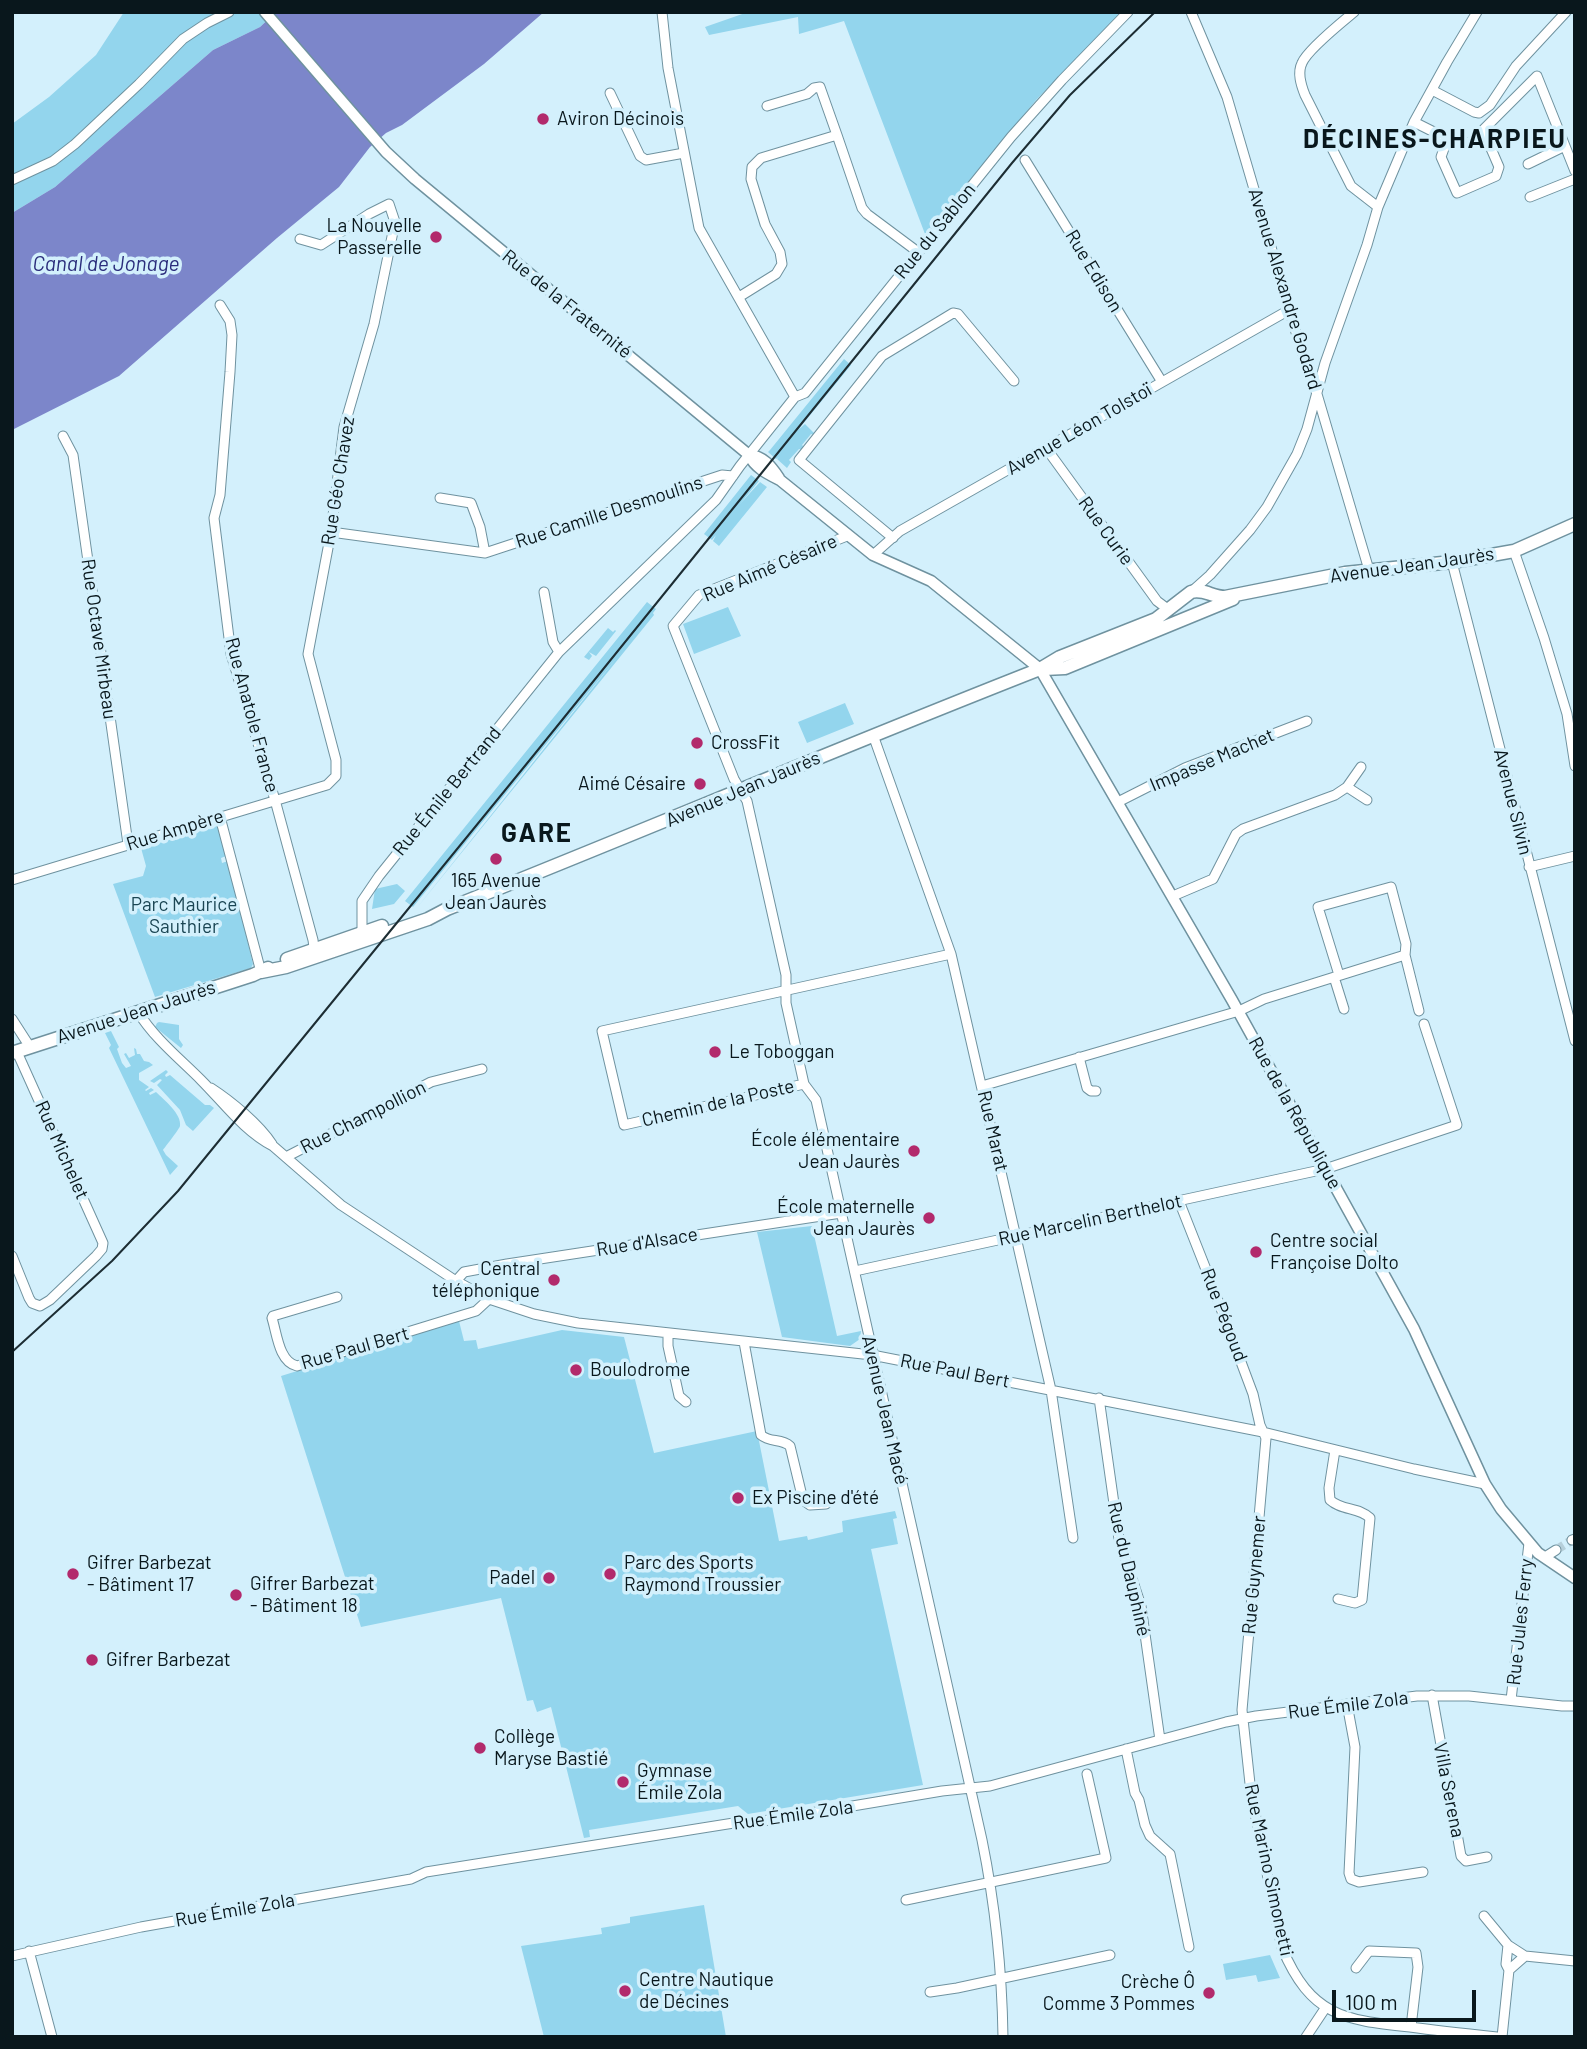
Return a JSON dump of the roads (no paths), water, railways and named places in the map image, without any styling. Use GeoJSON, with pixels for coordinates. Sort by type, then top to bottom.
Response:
{"type":"FeatureCollection","features":[{"type":"Feature","properties":{"kind":"main road","name":"Avenue Jean Jaurès"},"geometry":{"type":"LineString","coordinates":[[14,1052],[261,972],[282,961],[315,953],[420,915],[447,909],[1040,669],[1060,657],[1156,619],[1191,592],[1200,590],[1208,595],[1225,597],[1369,570],[1452,562],[1514,551],[1575,524]]}},
{"type":"Feature","properties":{"kind":"main road","name":"Avenue Jean Jaurès"},"geometry":{"type":"LineString","coordinates":[[1040,669],[1065,668],[1246,593]]}},
{"type":"Feature","properties":{"kind":"main road"},"geometry":{"type":"LineString","coordinates":[[1202,612],[1210,603],[1208,595]]}},
{"type":"Feature","properties":{"kind":"street"},"geometry":{"type":"LineString","coordinates":[[12,180],[53,160],[75,144],[183,39],[229,12]]}},
{"type":"Feature","properties":{"kind":"street","name":"Rue de la Fraternité"},"geometry":{"type":"LineString","coordinates":[[265,12],[386,152],[464,220],[749,455],[766,473],[780,480],[873,555],[931,581],[1040,669]]}},
{"type":"Feature","properties":{"kind":"street"},"geometry":{"type":"LineString","coordinates":[[662,12],[668,68],[699,228],[795,397]]}},
{"type":"Feature","properties":{"kind":"street","name":"Rue du Sablon"},"geometry":{"type":"LineString","coordinates":[[749,455],[795,397],[805,393],[1012,137],[1062,80],[1128,12]]}},
{"type":"Feature","properties":{"kind":"street","name":"Avenue Alexandre Godard"},"geometry":{"type":"LineString","coordinates":[[1191,12],[1227,97],[1369,570]]}},
{"type":"Feature","properties":{"kind":"street"},"geometry":{"type":"LineString","coordinates":[[1354,12],[1308,54],[1301,63],[1300,80],[1351,186],[1378,207]]}},
{"type":"Feature","properties":{"kind":"street"},"geometry":{"type":"LineString","coordinates":[[1191,592],[1250,530],[1267,507],[1297,454],[1378,207],[1414,122],[1477,12]]}},
{"type":"Feature","properties":{"kind":"street"},"geometry":{"type":"LineString","coordinates":[[1432,90],[1479,113],[1490,105],[1516,66],[1566,12]]}},
{"type":"Feature","properties":{"kind":"street"},"geometry":{"type":"LineString","coordinates":[[1414,122],[1458,144],[1471,142],[1537,76],[1575,171]]}},
{"type":"Feature","properties":{"kind":"street"},"geometry":{"type":"LineString","coordinates":[[767,106],[807,94],[820,87],[862,208],[918,252]]}},
{"type":"Feature","properties":{"kind":"street"},"geometry":{"type":"LineString","coordinates":[[610,93],[640,156],[646,160],[684,153]]}},
{"type":"Feature","properties":{"kind":"street"},"geometry":{"type":"LineString","coordinates":[[1447,140],[1441,157],[1457,193],[1496,176],[1499,167],[1483,130]]}},
{"type":"Feature","properties":{"kind":"street"},"geometry":{"type":"LineString","coordinates":[[739,298],[776,274],[782,264],[780,252],[765,224],[751,179],[752,167],[761,159],[837,135]]}},
{"type":"Feature","properties":{"kind":"street"},"geometry":{"type":"LineString","coordinates":[[1528,164],[1565,146]]}},
{"type":"Feature","properties":{"kind":"street","name":"Rue Edison"},"geometry":{"type":"LineString","coordinates":[[1026,160],[1162,382]]}},
{"type":"Feature","properties":{"kind":"street"},"geometry":{"type":"LineString","coordinates":[[1531,197],[1575,179]]}},
{"type":"Feature","properties":{"kind":"street","name":"Rue Géo Chavez"},"geometry":{"type":"LineString","coordinates":[[300,239],[321,245],[389,204],[395,222],[373,324],[344,427],[331,532],[308,654],[336,760],[336,776]]}},
{"type":"Feature","properties":{"kind":"street","name":"Rue Anatole France"},"geometry":{"type":"LineString","coordinates":[[220,305],[230,321],[232,335],[220,495],[214,518],[231,654],[275,800],[315,953]]}},
{"type":"Feature","properties":{"kind":"street","name":"Avenue Léon Tolstoï"},"geometry":{"type":"LineString","coordinates":[[873,555],[900,531],[1289,310]]}},
{"type":"Feature","properties":{"kind":"street"},"geometry":{"type":"LineString","coordinates":[[893,538],[799,460],[881,356],[953,313],[958,314],[1014,381]]}},
{"type":"Feature","properties":{"kind":"street","name":"Rue Octave Mirbeau"},"geometry":{"type":"LineString","coordinates":[[63,436],[73,455],[128,844]]}},
{"type":"Feature","properties":{"kind":"street","name":"Rue Curie"},"geometry":{"type":"LineString","coordinates":[[1046,448],[1157,601],[1169,610]]}},
{"type":"Feature","properties":{"kind":"street","name":"Rue Émile Bertrand"},"geometry":{"type":"LineString","coordinates":[[362,937],[362,901],[379,876],[559,652],[716,500],[749,455]]}},
{"type":"Feature","properties":{"kind":"street","name":"Rue Camille Desmoulins"},"geometry":{"type":"LineString","coordinates":[[331,532],[485,553],[722,475],[733,476]]}},
{"type":"Feature","properties":{"kind":"street"},"geometry":{"type":"LineString","coordinates":[[440,498],[471,503],[481,527],[485,553]]}},
{"type":"Feature","properties":{"kind":"street","name":"Rue Aimé Césaire"},"geometry":{"type":"LineString","coordinates":[[742,790],[734,779],[673,625],[699,595],[847,536]]}},
{"type":"Feature","properties":{"kind":"street"},"geometry":{"type":"LineString","coordinates":[[1514,551],[1545,638],[1567,714],[1575,766]]}},
{"type":"Feature","properties":{"kind":"street","name":"Avenue Silvin"},"geometry":{"type":"LineString","coordinates":[[1452,562],[1529,867],[1570,1009],[1575,1041]]}},
{"type":"Feature","properties":{"kind":"street"},"geometry":{"type":"LineString","coordinates":[[1208,595],[1210,575]]}},
{"type":"Feature","properties":{"kind":"street"},"geometry":{"type":"LineString","coordinates":[[544,592],[553,642],[559,652]]}},
{"type":"Feature","properties":{"kind":"street","name":"Rue de la République"},"geometry":{"type":"LineString","coordinates":[[1040,669],[1173,896],[1414,1329],[1485,1484],[1501,1509],[1529,1543],[1545,1558],[1575,1578]]}},
{"type":"Feature","properties":{"kind":"street","name":"Impasse Machet"},"geometry":{"type":"LineString","coordinates":[[1118,802],[1185,768],[1307,721]]}},
{"type":"Feature","properties":{"kind":"street","name":"Rue Marat"},"geometry":{"type":"LineString","coordinates":[[873,735],[951,954],[1051,1390],[1073,1538]]}},
{"type":"Feature","properties":{"kind":"street"},"geometry":{"type":"LineString","coordinates":[[1173,896],[1213,878],[1236,834],[1335,795],[1347,787],[1362,766]]}},
{"type":"Feature","properties":{"kind":"street","name":"Rue Ampère"},"geometry":{"type":"LineString","coordinates":[[12,880],[327,785],[336,776]]}},
{"type":"Feature","properties":{"kind":"street"},"geometry":{"type":"LineString","coordinates":[[1347,787],[1367,800]]}},
{"type":"Feature","properties":{"kind":"street","name":"Avenue Jean Macé"},"geometry":{"type":"LineString","coordinates":[[742,790],[747,801],[783,962],[787,981],[786,1003],[804,1084],[816,1100],[971,1788],[990,1882],[1003,2037]]}},
{"type":"Feature","properties":{"kind":"street"},"geometry":{"type":"LineString","coordinates":[[220,817],[261,972]]}},
{"type":"Feature","properties":{"kind":"street"},"geometry":{"type":"LineString","coordinates":[[1529,867],[1575,856]]}},
{"type":"Feature","properties":{"kind":"street"},"geometry":{"type":"LineString","coordinates":[[1344,1009],[1318,907],[1391,887],[1419,1011]]}},
{"type":"Feature","properties":{"kind":"street"},"geometry":{"type":"LineString","coordinates":[[786,991],[951,954]]}},
{"type":"Feature","properties":{"kind":"street"},"geometry":{"type":"LineString","coordinates":[[982,1086],[1238,1011],[1264,999],[1405,955]]}},
{"type":"Feature","properties":{"kind":"street","name":"Chemin de la Poste"},"geometry":{"type":"LineString","coordinates":[[786,991],[602,1031],[624,1125],[804,1084]]}},
{"type":"Feature","properties":{"kind":"street","name":"Rue Paul Bert"},"geometry":{"type":"LineString","coordinates":[[138,1012],[151,1032],[203,1083],[222,1095],[266,1134],[273,1146],[341,1205],[456,1281],[489,1299],[534,1314],[578,1323],[872,1355],[1263,1432],[1485,1484]]}},
{"type":"Feature","properties":{"kind":"street"},"geometry":{"type":"LineString","coordinates":[[12,1019],[30,1047]]}},
{"type":"Feature","properties":{"kind":"street","name":"Rue Marcelin Berthelot"},"geometry":{"type":"LineString","coordinates":[[855,1271],[1325,1169],[1457,1125],[1424,1024]]}},
{"type":"Feature","properties":{"kind":"street","name":"Rue Michelet"},"geometry":{"type":"LineString","coordinates":[[12,1256],[29,1298],[32,1303],[40,1306],[50,1300],[102,1249],[101,1237],[52,1126],[14,1052]]}},
{"type":"Feature","properties":{"kind":"street"},"geometry":{"type":"LineString","coordinates":[[1079,1057],[1087,1088],[1096,1091]]}},
{"type":"Feature","properties":{"kind":"street","name":"Rue Champollion"},"geometry":{"type":"LineString","coordinates":[[286,1157],[430,1083],[482,1069]]}},
{"type":"Feature","properties":{"kind":"street","name":"Rue Pégoud"},"geometry":{"type":"LineString","coordinates":[[1179,1201],[1253,1394],[1263,1432]]}},
{"type":"Feature","properties":{"kind":"street","name":"Rue d'Alsace"},"geometry":{"type":"LineString","coordinates":[[456,1281],[464,1272],[507,1264],[841,1213]]}},
{"type":"Feature","properties":{"kind":"street","name":"Rue Paul Bert"},"geometry":{"type":"LineString","coordinates":[[337,1297],[273,1316],[283,1354],[291,1365],[297,1366],[333,1356],[476,1311],[488,1303],[489,1299]]}},
{"type":"Feature","properties":{"kind":"street"},"geometry":{"type":"LineString","coordinates":[[668,1333],[668,1346],[679,1396],[686,1402]]}},
{"type":"Feature","properties":{"kind":"street"},"geometry":{"type":"LineString","coordinates":[[744,1342],[761,1435],[767,1440],[781,1440],[790,1446],[803,1500],[810,1505],[826,1504]]}},
{"type":"Feature","properties":{"kind":"street","name":"Rue du Dauphiné"},"geometry":{"type":"LineString","coordinates":[[1099,1398],[1119,1539],[1141,1606],[1160,1740]]}},
{"type":"Feature","properties":{"kind":"street","name":"Rue Guynemer"},"geometry":{"type":"LineString","coordinates":[[1243,1718],[1266,1442],[1263,1432]]}},
{"type":"Feature","properties":{"kind":"street"},"geometry":{"type":"LineString","coordinates":[[1335,1450],[1329,1488],[1330,1500],[1344,1508],[1364,1511],[1370,1518],[1362,1600],[1355,1603],[1338,1599]]}},
{"type":"Feature","properties":{"kind":"street","name":"Rue Jules Ferry"},"geometry":{"type":"LineString","coordinates":[[1511,1700],[1529,1543]]}},
{"type":"Feature","properties":{"kind":"street"},"geometry":{"type":"LineString","coordinates":[[1545,1558],[1556,1550]]}},
{"type":"Feature","properties":{"kind":"street","name":"Rue Émile Zola"},"geometry":{"type":"LineString","coordinates":[[12,1956],[164,1922],[411,1879],[426,1872],[942,1791],[990,1787],[1243,1718],[1433,1695],[1575,1706]]}},
{"type":"Feature","properties":{"kind":"street","name":"Villa Serena"},"geometry":{"type":"LineString","coordinates":[[1433,1695],[1461,1856],[1466,1861],[1487,1857]]}},
{"type":"Feature","properties":{"kind":"street"},"geometry":{"type":"LineString","coordinates":[[1347,1704],[1356,1747],[1349,1873],[1351,1879],[1359,1882],[1423,1872]]}},
{"type":"Feature","properties":{"kind":"street","name":"Rue Marino Simonetti"},"geometry":{"type":"LineString","coordinates":[[1243,1718],[1251,1793],[1282,1948],[1302,1986],[1326,2007],[1346,2017],[1368,2023],[1416,2031],[1497,2037]]}},
{"type":"Feature","properties":{"kind":"street"},"geometry":{"type":"LineString","coordinates":[[1126,1749],[1135,1793],[1150,1836],[1170,1854],[1189,1947]]}},
{"type":"Feature","properties":{"kind":"street"},"geometry":{"type":"LineString","coordinates":[[906,1900],[1105,1858],[1087,1774]]}},
{"type":"Feature","properties":{"kind":"street"},"geometry":{"type":"LineString","coordinates":[[1484,1916],[1508,1945],[1525,1956],[1575,1961]]}},
{"type":"Feature","properties":{"kind":"street"},"geometry":{"type":"LineString","coordinates":[[1502,2037],[1509,1970],[1506,1964],[1508,1945]]}},
{"type":"Feature","properties":{"kind":"street"},"geometry":{"type":"LineString","coordinates":[[29,1951],[52,2037]]}},
{"type":"Feature","properties":{"kind":"street"},"geometry":{"type":"LineString","coordinates":[[1356,1968],[1368,1951],[1416,1952],[1416,2031]]}},
{"type":"Feature","properties":{"kind":"street"},"geometry":{"type":"LineString","coordinates":[[930,1992],[1110,1955]]}},
{"type":"Feature","properties":{"kind":"street"},"geometry":{"type":"LineString","coordinates":[[1509,1970],[1525,1956]]}},
{"type":"Feature","properties":{"kind":"street"},"geometry":{"type":"LineString","coordinates":[[1306,2037],[1326,2007]]}},
{"type":"Feature","properties":{"kind":"water","name":"Canal de Jonage"},"geometry":{"type":"Polygon","coordinates":[[[276,12],[544,12],[484,64],[402,125],[386,133],[370,147],[339,187],[119,376],[12,430],[12,213],[55,187],[213,50],[260,27],[276,12]]]}},
{"type":"Feature","properties":{"kind":"tunnel"},"geometry":{"type":"LineString","coordinates":[[1556,1550],[1572,1540]]}},
{"type":"Feature","properties":{"kind":"tram line"},"geometry":{"type":"LineString","coordinates":[[12,1352],[112,1261],[178,1191],[1012,163],[1070,95],[1155,12]]}},
{"type":"Feature","properties":{"kind":"place","name":"Aviron Décinois"},"geometry":{"type":"Point","coordinates":[543,119]}},
{"type":"Feature","properties":{"kind":"place","name":"La Nouvelle Passerelle"},"geometry":{"type":"Point","coordinates":[436,237]}},
{"type":"Feature","properties":{"kind":"place","name":"CrossFit"},"geometry":{"type":"Point","coordinates":[697,743]}},
{"type":"Feature","properties":{"kind":"place","name":"Aimé Césaire"},"geometry":{"type":"Point","coordinates":[700,784]}},
{"type":"Feature","properties":{"kind":"place","name":"165 Avenue Jean Jaurès"},"geometry":{"type":"Point","coordinates":[496,859]}},
{"type":"Feature","properties":{"kind":"place","name":"Le Toboggan"},"geometry":{"type":"Point","coordinates":[715,1052]}},
{"type":"Feature","properties":{"kind":"place","name":"École élémentaire Jean Jaurès"},"geometry":{"type":"Point","coordinates":[914,1151]}},
{"type":"Feature","properties":{"kind":"place","name":"École maternelle Jean Jaurès"},"geometry":{"type":"Point","coordinates":[929,1218]}},
{"type":"Feature","properties":{"kind":"place","name":"Centre social Françoise Dolto"},"geometry":{"type":"Point","coordinates":[1256,1252]}},
{"type":"Feature","properties":{"kind":"place","name":"Central téléphonique"},"geometry":{"type":"Point","coordinates":[554,1280]}},
{"type":"Feature","properties":{"kind":"place","name":"Boulodrome"},"geometry":{"type":"Point","coordinates":[576,1370]}},
{"type":"Feature","properties":{"kind":"place","name":"Ex Piscine d'été"},"geometry":{"type":"Point","coordinates":[738,1498]}},
{"type":"Feature","properties":{"kind":"place","name":"Gifrer Barbezat - Bâtiment 17"},"geometry":{"type":"Point","coordinates":[73,1574]}},
{"type":"Feature","properties":{"kind":"place","name":"Parc des Sports Raymond Troussier"},"geometry":{"type":"Point","coordinates":[610,1574]}},
{"type":"Feature","properties":{"kind":"place","name":"Padel"},"geometry":{"type":"Point","coordinates":[549,1578]}},
{"type":"Feature","properties":{"kind":"place","name":"Gifrer Barbezat - Bâtiment 18"},"geometry":{"type":"Point","coordinates":[236,1595]}},
{"type":"Feature","properties":{"kind":"place","name":"Gifrer Barbezat"},"geometry":{"type":"Point","coordinates":[92,1660]}},
{"type":"Feature","properties":{"kind":"place","name":"Collège Maryse Bastié"},"geometry":{"type":"Point","coordinates":[480,1748]}},
{"type":"Feature","properties":{"kind":"place","name":"Gymnase Émile Zola"},"geometry":{"type":"Point","coordinates":[623,1782]}},
{"type":"Feature","properties":{"kind":"place","name":"Centre Nautique de Décines"},"geometry":{"type":"Point","coordinates":[625,1991]}},
{"type":"Feature","properties":{"kind":"place","name":"Crèche Ô Comme 3 Pommes"},"geometry":{"type":"Point","coordinates":[1209,1993]}},
{"type":"Feature","properties":{"kind":"district","name":"DÉCINES-CHARPIEU"},"geometry":{"type":"Point","coordinates":[1435,139]}},
{"type":"Feature","properties":{"kind":"district","name":"GARE"},"geometry":{"type":"Point","coordinates":[537,833]}},
{"type":"Feature","properties":{"kind":"park label","name":"Parc Maurice Sauthier"},"geometry":{"type":"Point","coordinates":[184,916]}}]}
